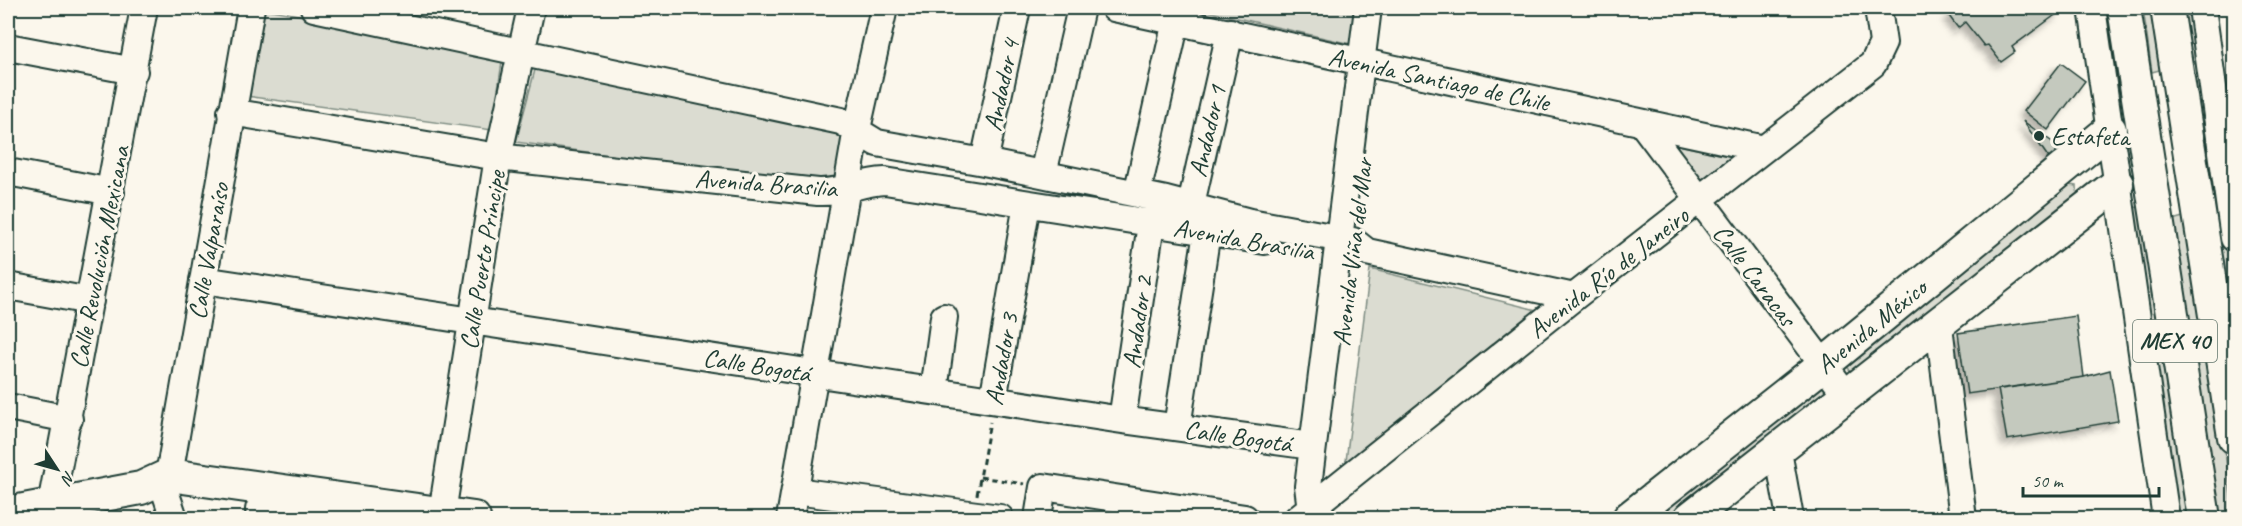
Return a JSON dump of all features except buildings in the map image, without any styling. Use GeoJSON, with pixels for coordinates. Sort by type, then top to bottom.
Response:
{"type":"FeatureCollection","features":[{"type":"Feature","properties":{"kind":"main road","name":"MEX 40"},"geometry":{"type":"LineString","coordinates":[[2124,8],[2204,519]]}},
{"type":"Feature","properties":{"kind":"main road","name":"MEX 40"},"geometry":{"type":"LineString","coordinates":[[2167,8],[2235,437]]}},
{"type":"Feature","properties":{"kind":"main road","name":"Avenida México"},"geometry":{"type":"LineString","coordinates":[[1629,519],[1823,365],[2110,130]]}},
{"type":"Feature","properties":{"kind":"main road","name":"Avenida México"},"geometry":{"type":"LineString","coordinates":[[1690,519],[1939,326],[2117,184]]}},
{"type":"Feature","properties":{"kind":"main road"},"geometry":{"type":"LineString","coordinates":[[163,494],[317,519]]}},
{"type":"Feature","properties":{"kind":"main road"},"geometry":{"type":"LineString","coordinates":[[8,513],[51,505],[163,494],[442,513],[474,519]]}},
{"type":"Feature","properties":{"kind":"street","name":"Calle Revolución Mexicana"},"geometry":{"type":"LineString","coordinates":[[51,505],[69,419],[144,8]]}},
{"type":"Feature","properties":{"kind":"street","name":"Calle Valparaíso"},"geometry":{"type":"LineString","coordinates":[[163,494],[251,8]]}},
{"type":"Feature","properties":{"kind":"street","name":"Avenida Brasilia"},"geometry":{"type":"LineString","coordinates":[[314,8],[841,121],[877,143],[984,162],[1137,195],[1194,222]]}},
{"type":"Feature","properties":{"kind":"street","name":"Calle Puerto Príncipe"},"geometry":{"type":"LineString","coordinates":[[442,513],[498,157],[531,8]]}},
{"type":"Feature","properties":{"kind":"street"},"geometry":{"type":"LineString","coordinates":[[790,519],[857,129],[884,8]]}},
{"type":"Feature","properties":{"kind":"street","name":"Andador 4"},"geometry":{"type":"LineString","coordinates":[[984,162],[1017,8]]}},
{"type":"Feature","properties":{"kind":"street"},"geometry":{"type":"LineString","coordinates":[[1043,174],[1081,8]]}},
{"type":"Feature","properties":{"kind":"street","name":"Avenida Santiago de Chile"},"geometry":{"type":"LineString","coordinates":[[1114,8],[1764,149]]}},
{"type":"Feature","properties":{"kind":"street","name":"Avenida Viña del Mar"},"geometry":{"type":"LineString","coordinates":[[1317,512],[1327,449],[1368,63],[1368,8]]}},
{"type":"Feature","properties":{"kind":"street","name":"Avenida Viña del Mar"},"geometry":{"type":"LineString","coordinates":[[1368,63],[1383,8]]}},
{"type":"Feature","properties":{"kind":"street","name":"Avenida Río de Janeiro"},"geometry":{"type":"LineString","coordinates":[[1317,512],[1574,297],[1873,64],[1883,43],[1878,8]]}},
{"type":"Feature","properties":{"kind":"street"},"geometry":{"type":"LineString","coordinates":[[2092,8],[2166,519]]}},
{"type":"Feature","properties":{"kind":"street"},"geometry":{"type":"LineString","coordinates":[[2202,8],[2235,238]]}},
{"type":"Feature","properties":{"kind":"street"},"geometry":{"type":"LineString","coordinates":[[1137,195],[1176,21]]}},
{"type":"Feature","properties":{"kind":"street","name":"Andador 1"},"geometry":{"type":"LineString","coordinates":[[1177,428],[1194,222],[1230,33]]}},
{"type":"Feature","properties":{"kind":"street"},"geometry":{"type":"LineString","coordinates":[[8,47],[134,70]]}},
{"type":"Feature","properties":{"kind":"street","name":"Avenida Brasilia"},"geometry":{"type":"LineString","coordinates":[[231,112],[498,157],[818,192],[846,191],[857,183],[885,181],[1151,224],[1194,222],[1349,249],[1574,297]]}},
{"type":"Feature","properties":{"kind":"street","name":"Calle Caracas"},"geometry":{"type":"LineString","coordinates":[[1642,123],[1848,397]]}},
{"type":"Feature","properties":{"kind":"street"},"geometry":{"type":"LineString","coordinates":[[8,172],[111,192]]}},
{"type":"Feature","properties":{"kind":"street","name":"Andador 3"},"geometry":{"type":"LineString","coordinates":[[993,400],[1028,204]]}},
{"type":"Feature","properties":{"kind":"street","name":"Andador 2"},"geometry":{"type":"LineString","coordinates":[[1122,420],[1151,224]]}},
{"type":"Feature","properties":{"kind":"street","name":"Avenida Viña del Mar"},"geometry":{"type":"LineString","coordinates":[[1317,512],[1308,493],[1312,447],[1349,249]]}},
{"type":"Feature","properties":{"kind":"street","name":"Calle Bogotá"},"geometry":{"type":"LineString","coordinates":[[203,280],[815,374],[1312,447]]}},
{"type":"Feature","properties":{"kind":"street"},"geometry":{"type":"LineString","coordinates":[[8,286],[90,301]]}},
{"type":"Feature","properties":{"kind":"street"},"geometry":{"type":"LineString","coordinates":[[933,391],[944,317]]}},
{"type":"Feature","properties":{"kind":"street"},"geometry":{"type":"LineString","coordinates":[[1939,326],[1963,519]]}},
{"type":"Feature","properties":{"kind":"street"},"geometry":{"type":"LineString","coordinates":[[8,407],[69,419]]}},
{"type":"Feature","properties":{"kind":"street"},"geometry":{"type":"LineString","coordinates":[[1778,451],[1790,519]]}},
{"type":"Feature","properties":{"kind":"street"},"geometry":{"type":"LineString","coordinates":[[1038,519],[1043,487],[1245,519]]}},
{"type":"Feature","properties":{"kind":"street"},"geometry":{"type":"LineString","coordinates":[[795,491],[1000,519]]}},
{"type":"Feature","properties":{"kind":"path","name":"Andador 3"},"geometry":{"type":"LineString","coordinates":[[974,515],[993,400]]}},
{"type":"Feature","properties":{"kind":"path"},"geometry":{"type":"LineString","coordinates":[[980,477],[1043,487]]}},
{"type":"Feature","properties":{"kind":"shaded area"},"geometry":{"type":"Polygon","coordinates":[[[262,8],[503,55],[492,130],[246,96],[262,8]]]}},
{"type":"Feature","properties":{"kind":"shaded area"},"geometry":{"type":"Polygon","coordinates":[[[1193,8],[1356,8],[1351,44],[1193,8]]]}},
{"type":"Feature","properties":{"kind":"shaded area"},"geometry":{"type":"Polygon","coordinates":[[[2103,8],[2116,8],[2125,76],[2112,77],[2103,8]]]}},
{"type":"Feature","properties":{"kind":"shaded area"},"geometry":{"type":"Polygon","coordinates":[[[2143,8],[2161,8],[2170,67],[2152,72],[2143,8]]]}},
{"type":"Feature","properties":{"kind":"shaded area"},"geometry":{"type":"Polygon","coordinates":[[[2183,8],[2198,8],[2207,57],[2192,64],[2183,8]]]}},
{"type":"Feature","properties":{"kind":"shaded area"},"geometry":{"type":"Polygon","coordinates":[[[536,66],[848,131],[835,187],[516,142],[536,66]]]}},
{"type":"Feature","properties":{"kind":"shaded area"},"geometry":{"type":"Polygon","coordinates":[[[1674,144],[1746,160],[1703,194],[1674,144]]]}},
{"type":"Feature","properties":{"kind":"shaded area"},"geometry":{"type":"Polygon","coordinates":[[[2059,184],[2077,186],[2078,204],[1855,375],[1848,368],[1846,361],[2059,184]]]}},
{"type":"Feature","properties":{"kind":"shaded area"},"geometry":{"type":"Polygon","coordinates":[[[2221,190],[2234,278],[2234,353],[2213,194],[2221,190]]]}},
{"type":"Feature","properties":{"kind":"shaded area"},"geometry":{"type":"Polygon","coordinates":[[[2145,204],[2192,518],[2178,518],[2132,209],[2145,204]]]}},
{"type":"Feature","properties":{"kind":"shaded area"},"geometry":{"type":"Polygon","coordinates":[[[2183,217],[2213,364],[2234,518],[2210,518],[2165,222],[2183,217]]]}},
{"type":"Feature","properties":{"kind":"shaded area"},"geometry":{"type":"Polygon","coordinates":[[[1370,269],[1549,313],[1345,469],[1370,269]]]}},
{"type":"Feature","properties":{"kind":"shaded area"},"geometry":{"type":"Polygon","coordinates":[[[1818,384],[1825,387],[1825,402],[1674,518],[1639,518],[1818,384]]]}},
{"type":"Feature","properties":{"kind":"place","name":"Estafeta"},"geometry":{"type":"Point","coordinates":[2039,136]}}]}
